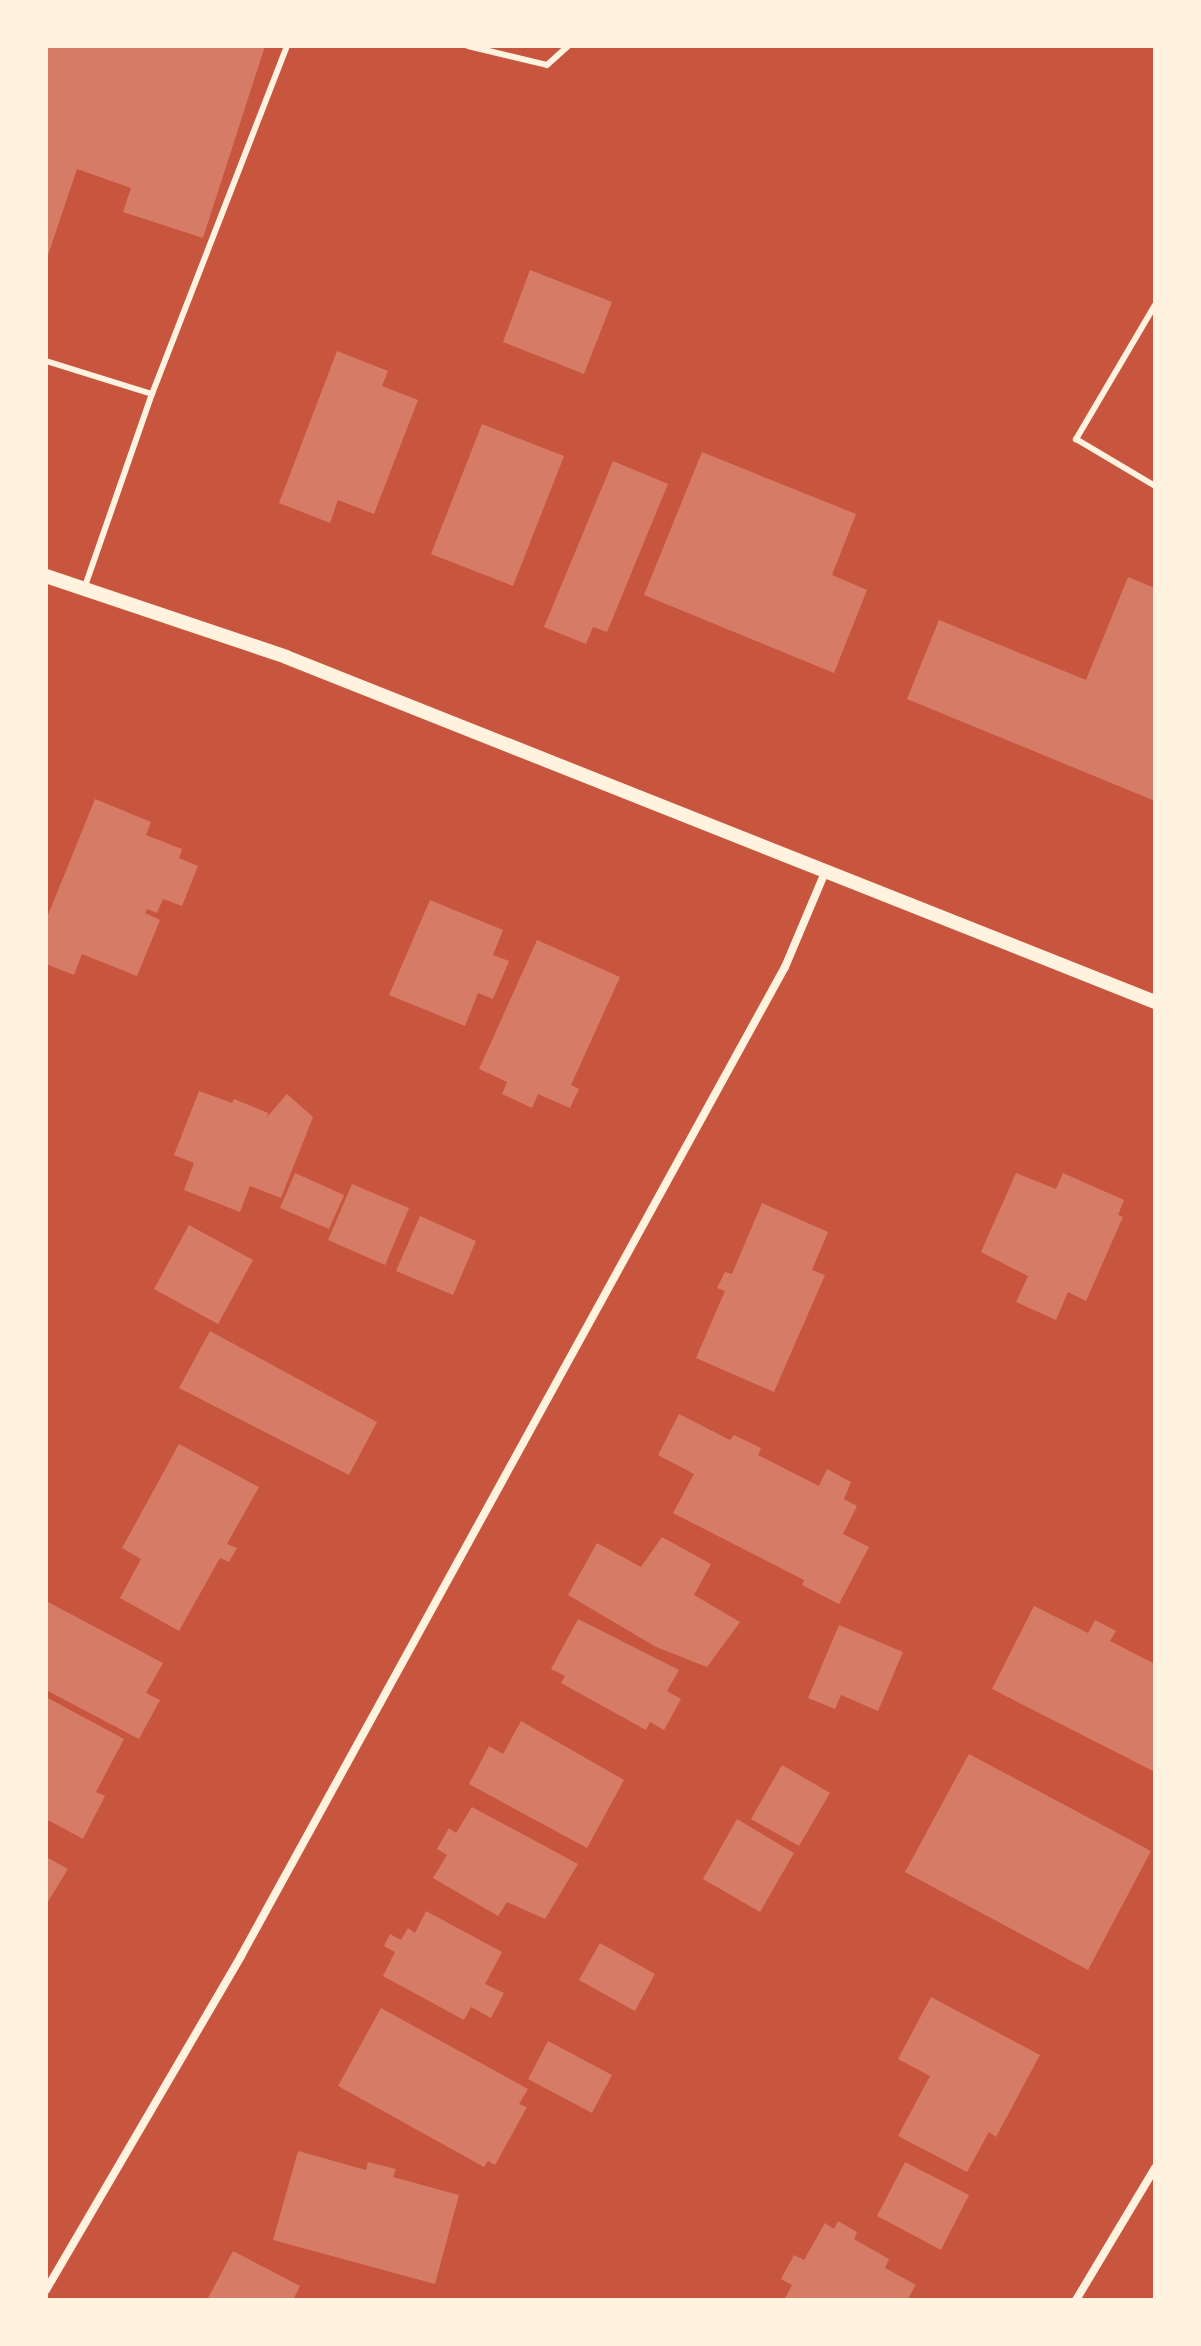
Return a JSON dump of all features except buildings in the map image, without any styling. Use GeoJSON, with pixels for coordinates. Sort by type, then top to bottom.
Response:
{"type":"FeatureCollection","features":[{"type":"Feature","properties":{"kind":"street"},"geometry":{"type":"LineString","coordinates":[[46,576],[286,657],[1155,1002]]}},
{"type":"Feature","properties":{"kind":"street"},"geometry":{"type":"LineString","coordinates":[[46,2290],[241,1956],[785,967],[826,870]]}},
{"type":"Feature","properties":{"kind":"street"},"geometry":{"type":"LineString","coordinates":[[1076,2300],[1155,2168]]}},
{"type":"Feature","properties":{"kind":"lane"},"geometry":{"type":"LineString","coordinates":[[84,589],[152,394],[287,46]]}},
{"type":"Feature","properties":{"kind":"lane"},"geometry":{"type":"LineString","coordinates":[[468,46],[547,65],[568,46]]}},
{"type":"Feature","properties":{"kind":"lane"},"geometry":{"type":"LineString","coordinates":[[1155,305],[1076,439],[1155,486]]}},
{"type":"Feature","properties":{"kind":"lane"},"geometry":{"type":"LineString","coordinates":[[46,361],[152,394]]}}]}
